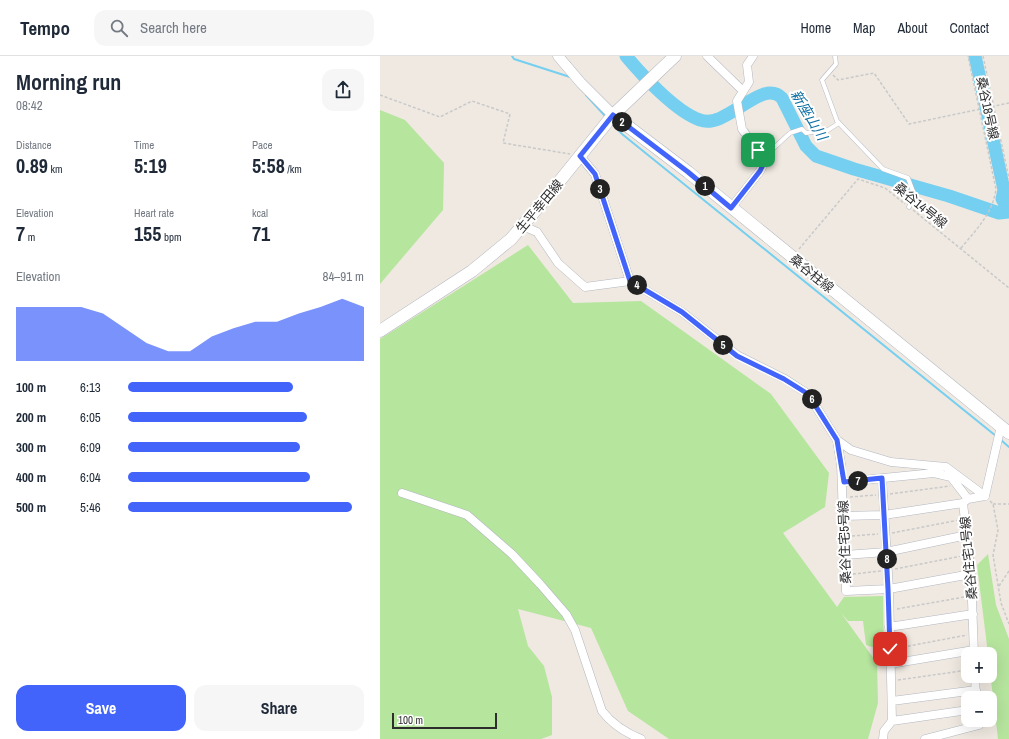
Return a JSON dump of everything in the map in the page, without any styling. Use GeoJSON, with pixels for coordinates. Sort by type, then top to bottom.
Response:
{"type":"FeatureCollection","features":[{"type":"Feature","properties":{"kind":"main road","name":"生平幸田線"},"geometry":{"type":"LineString","coordinates":[[380,331],[489,258],[523,226],[613,115],[675,56]]}},
{"type":"Feature","properties":{"kind":"main road","name":"桑谷柱線"},"geometry":{"type":"LineString","coordinates":[[613,115],[688,172],[1005,430]]}},
{"type":"Feature","properties":{"kind":"street"},"geometry":{"type":"LineString","coordinates":[[558,56],[581,83],[613,115]]}},
{"type":"Feature","properties":{"kind":"street"},"geometry":{"type":"LineString","coordinates":[[707,56],[743,92]]}},
{"type":"Feature","properties":{"kind":"street"},"geometry":{"type":"LineString","coordinates":[[731,208],[760,171],[765,161],[742,129],[737,101],[750,82],[747,65],[753,56]]}},
{"type":"Feature","properties":{"kind":"street"},"geometry":{"type":"LineString","coordinates":[[580,156],[595,174],[630,281]]}},
{"type":"Feature","properties":{"kind":"street"},"geometry":{"type":"LineString","coordinates":[[523,226],[537,232],[558,263],[585,286],[630,281],[682,312],[737,356],[784,379],[808,394],[837,440],[851,450],[891,462],[946,467],[985,496]]}},
{"type":"Feature","properties":{"kind":"street"},"geometry":{"type":"LineString","coordinates":[[985,496],[1005,430]]}},
{"type":"Feature","properties":{"kind":"street","name":"桑谷住宅5号線"},"geometry":{"type":"LineString","coordinates":[[837,440],[844,482],[842,498],[846,591],[888,589],[971,574]]}},
{"type":"Feature","properties":{"kind":"street","name":"桑谷住宅1号線"},"geometry":{"type":"LineString","coordinates":[[844,482],[934,473],[951,477],[966,501],[965,519],[971,574],[974,647]]}},
{"type":"Feature","properties":{"kind":"street"},"geometry":{"type":"LineString","coordinates":[[882,478],[892,681],[892,721],[884,731],[883,739]]}},
{"type":"Feature","properties":{"kind":"street"},"geometry":{"type":"LineString","coordinates":[[402,493],[467,515],[512,554],[566,614],[575,630],[605,715],[617,726],[641,739]]}},
{"type":"Feature","properties":{"kind":"street"},"geometry":{"type":"LineString","coordinates":[[843,516],[884,515],[966,501],[985,496]]}},
{"type":"Feature","properties":{"kind":"street"},"geometry":{"type":"LineString","coordinates":[[845,555],[886,552],[967,535]]}},
{"type":"Feature","properties":{"kind":"street"},"geometry":{"type":"LineString","coordinates":[[889,627],[973,614]]}},
{"type":"Feature","properties":{"kind":"street"},"geometry":{"type":"LineString","coordinates":[[890,664],[961,654]]}},
{"type":"Feature","properties":{"kind":"street"},"geometry":{"type":"LineString","coordinates":[[892,701],[961,695]]}},
{"type":"Feature","properties":{"kind":"street"},"geometry":{"type":"LineString","coordinates":[[892,721],[961,711]]}},
{"type":"Feature","properties":{"kind":"street"},"geometry":{"type":"LineString","coordinates":[[925,739],[971,727]]}},
{"type":"Feature","properties":{"kind":"lane"},"geometry":{"type":"LineString","coordinates":[[835,56],[836,64],[822,80],[839,123],[883,169],[908,178],[914,194],[908,207]]}},
{"type":"Feature","properties":{"kind":"lane"},"geometry":{"type":"LineString","coordinates":[[763,158],[790,134],[802,129],[806,132],[828,130],[839,123]]}},
{"type":"Feature","properties":{"kind":"path","name":"桑谷18号線"},"geometry":{"type":"LineString","coordinates":[[960,248],[985,218],[994,201],[996,189],[968,56]]}},
{"type":"Feature","properties":{"kind":"path"},"geometry":{"type":"LineString","coordinates":[[983,56],[1009,179]]}},
{"type":"Feature","properties":{"kind":"path"},"geometry":{"type":"LineString","coordinates":[[830,72],[838,80],[874,73],[909,124],[1009,103]]}},
{"type":"Feature","properties":{"kind":"path"},"geometry":{"type":"LineString","coordinates":[[380,95],[440,117],[472,101],[510,114],[503,143],[580,156]]}},
{"type":"Feature","properties":{"kind":"path","name":"桑谷14号線"},"geometry":{"type":"LineString","coordinates":[[792,256],[858,179],[885,188],[1009,288]]}},
{"type":"Feature","properties":{"kind":"path"},"geometry":{"type":"LineString","coordinates":[[842,498],[882,495],[957,485]]}},
{"type":"Feature","properties":{"kind":"path"},"geometry":{"type":"LineString","coordinates":[[985,496],[993,504],[998,530],[993,555],[1001,603],[1009,624]]}},
{"type":"Feature","properties":{"kind":"path"},"geometry":{"type":"LineString","coordinates":[[993,504],[1009,504]]}},
{"type":"Feature","properties":{"kind":"path"},"geometry":{"type":"LineString","coordinates":[[844,537],[885,534],[965,519]]}},
{"type":"Feature","properties":{"kind":"path"},"geometry":{"type":"LineString","coordinates":[[846,574],[887,571],[969,555]]}},
{"type":"Feature","properties":{"kind":"path"},"geometry":{"type":"LineString","coordinates":[[999,587],[1009,571]]}},
{"type":"Feature","properties":{"kind":"path"},"geometry":{"type":"LineString","coordinates":[[889,610],[972,596]]}},
{"type":"Feature","properties":{"kind":"path"},"geometry":{"type":"LineString","coordinates":[[890,649],[973,634]]}},
{"type":"Feature","properties":{"kind":"path"},"geometry":{"type":"LineString","coordinates":[[892,681],[961,671]]}},
{"type":"Feature","properties":{"kind":"green space"},"geometry":{"type":"Polygon","coordinates":[[[380,110],[405,120],[444,163],[443,210],[380,284],[380,110]]]}},
{"type":"Feature","properties":{"kind":"green space"},"geometry":{"type":"Polygon","coordinates":[[[528,245],[573,303],[641,301],[771,394],[829,473],[825,507],[783,533],[837,607],[844,597],[883,596],[884,651],[866,645],[863,621],[848,621],[841,613],[877,663],[878,703],[868,739],[669,739],[628,711],[591,628],[518,609],[528,646],[544,666],[552,697],[552,735],[541,739],[380,739],[380,339],[528,245]]]}},
{"type":"Feature","properties":{"kind":"green space"},"geometry":{"type":"Polygon","coordinates":[[[988,554],[996,605],[1009,639],[1009,739],[998,739],[997,691],[992,691],[991,683],[997,683],[997,647],[987,647],[977,565],[988,554]]]}},
{"type":"Feature","properties":{"kind":"waterway"},"geometry":{"type":"LineString","coordinates":[[512,56],[514,59],[570,77]]}},
{"type":"Feature","properties":{"kind":"waterway","name":"新座山川"},"geometry":{"type":"LineString","coordinates":[[626,56],[670,101],[691,116],[700,120],[710,121],[721,118],[754,98],[764,94],[774,93],[782,98],[806,146],[816,156],[854,169],[949,196],[999,213],[1009,212]]}},
{"type":"Feature","properties":{"kind":"waterway"},"geometry":{"type":"LineString","coordinates":[[975,56],[1004,190],[1002,199],[1009,211]]}},
{"type":"Feature","properties":{"kind":"waterway"},"geometry":{"type":"LineString","coordinates":[[586,95],[606,117]]}},
{"type":"Feature","properties":{"kind":"waterway"},"geometry":{"type":"LineString","coordinates":[[612,123],[622,134],[996,436]]}},
{"type":"Feature","properties":{"kind":"waterway"},"geometry":{"type":"LineString","coordinates":[[1001,440],[1009,447]]}},
{"type":"Feature","properties":{"kind":"route"},"geometry":{"type":"LineString","coordinates":[[758,150],[765,161],[760,171],[731,208],[688,172],[613,115],[580,156],[595,174],[630,281],[682,312],[737,356],[784,379],[808,394],[837,440],[844,482],[882,478],[890,649]]}}]}
